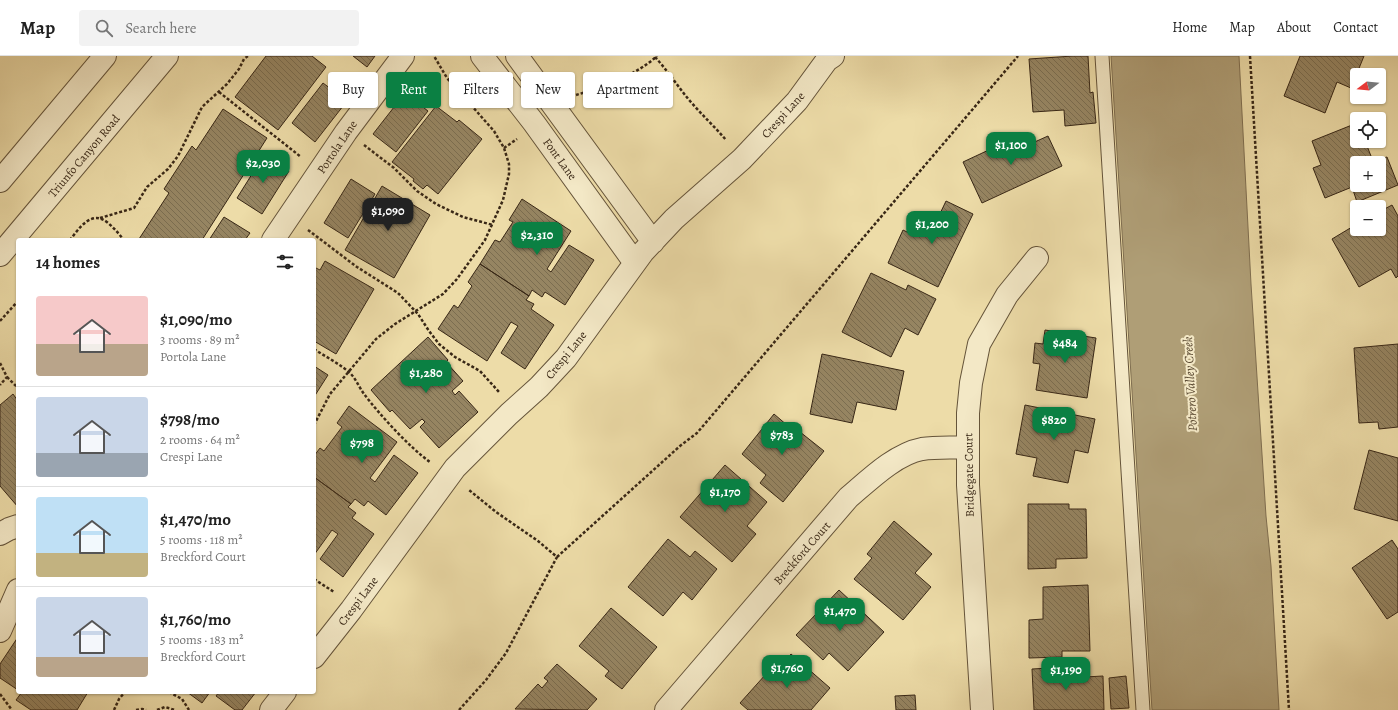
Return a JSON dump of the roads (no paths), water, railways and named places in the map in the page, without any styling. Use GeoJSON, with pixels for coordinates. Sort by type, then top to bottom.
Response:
{"type":"FeatureCollection","features":[{"type":"Feature","properties":{"kind":"street"},"geometry":{"type":"LineString","coordinates":[[0,181],[106,56]]}},
{"type":"Feature","properties":{"kind":"street","name":"Triunfo Canyon Road"},"geometry":{"type":"LineString","coordinates":[[0,255],[167,56]]}},
{"type":"Feature","properties":{"kind":"street","name":"Portola Lane"},"geometry":{"type":"LineString","coordinates":[[274,238],[346,132],[403,56]]}},
{"type":"Feature","properties":{"kind":"street","name":"Font Lane"},"geometry":{"type":"LineString","coordinates":[[482,56],[534,123],[635,264]]}},
{"type":"Feature","properties":{"kind":"street","name":"Font Lane"},"geometry":{"type":"LineString","coordinates":[[517,56],[653,242]]}},
{"type":"Feature","properties":{"kind":"street","name":"Crespi Lane"},"geometry":{"type":"LineString","coordinates":[[316,654],[351,610],[455,468],[513,409],[539,387],[566,358],[643,252],[674,219],[742,159],[797,101],[829,57]]}},
{"type":"Feature","properties":{"kind":"street","name":"Bridgegate Court"},"geometry":{"type":"LineString","coordinates":[[982,710],[968,485],[968,414],[971,383],[979,344],[1007,295],[1037,258]]}},
{"type":"Feature","properties":{"kind":"street","name":"Breckford Court"},"geometry":{"type":"LineString","coordinates":[[666,710],[848,498],[877,472],[898,459],[921,450],[968,447]]}},
{"type":"Feature","properties":{"kind":"street"},"geometry":{"type":"LineString","coordinates":[[0,534],[16,527]]}},
{"type":"Feature","properties":{"kind":"street"},"geometry":{"type":"LineString","coordinates":[[0,631],[16,595]]}},
{"type":"Feature","properties":{"kind":"street"},"geometry":{"type":"LineString","coordinates":[[271,710],[283,694]]}},
{"type":"Feature","properties":{"kind":"lane"},"geometry":{"type":"LineString","coordinates":[[1102,56],[1143,710]]}},
{"type":"Feature","properties":{"kind":"water","name":"Potrero Valley Creek"},"geometry":{"type":"Polygon","coordinates":[[[1111,56],[1239,56],[1251,284],[1266,516],[1271,566],[1279,710],[1152,710],[1111,56]]]}}]}
